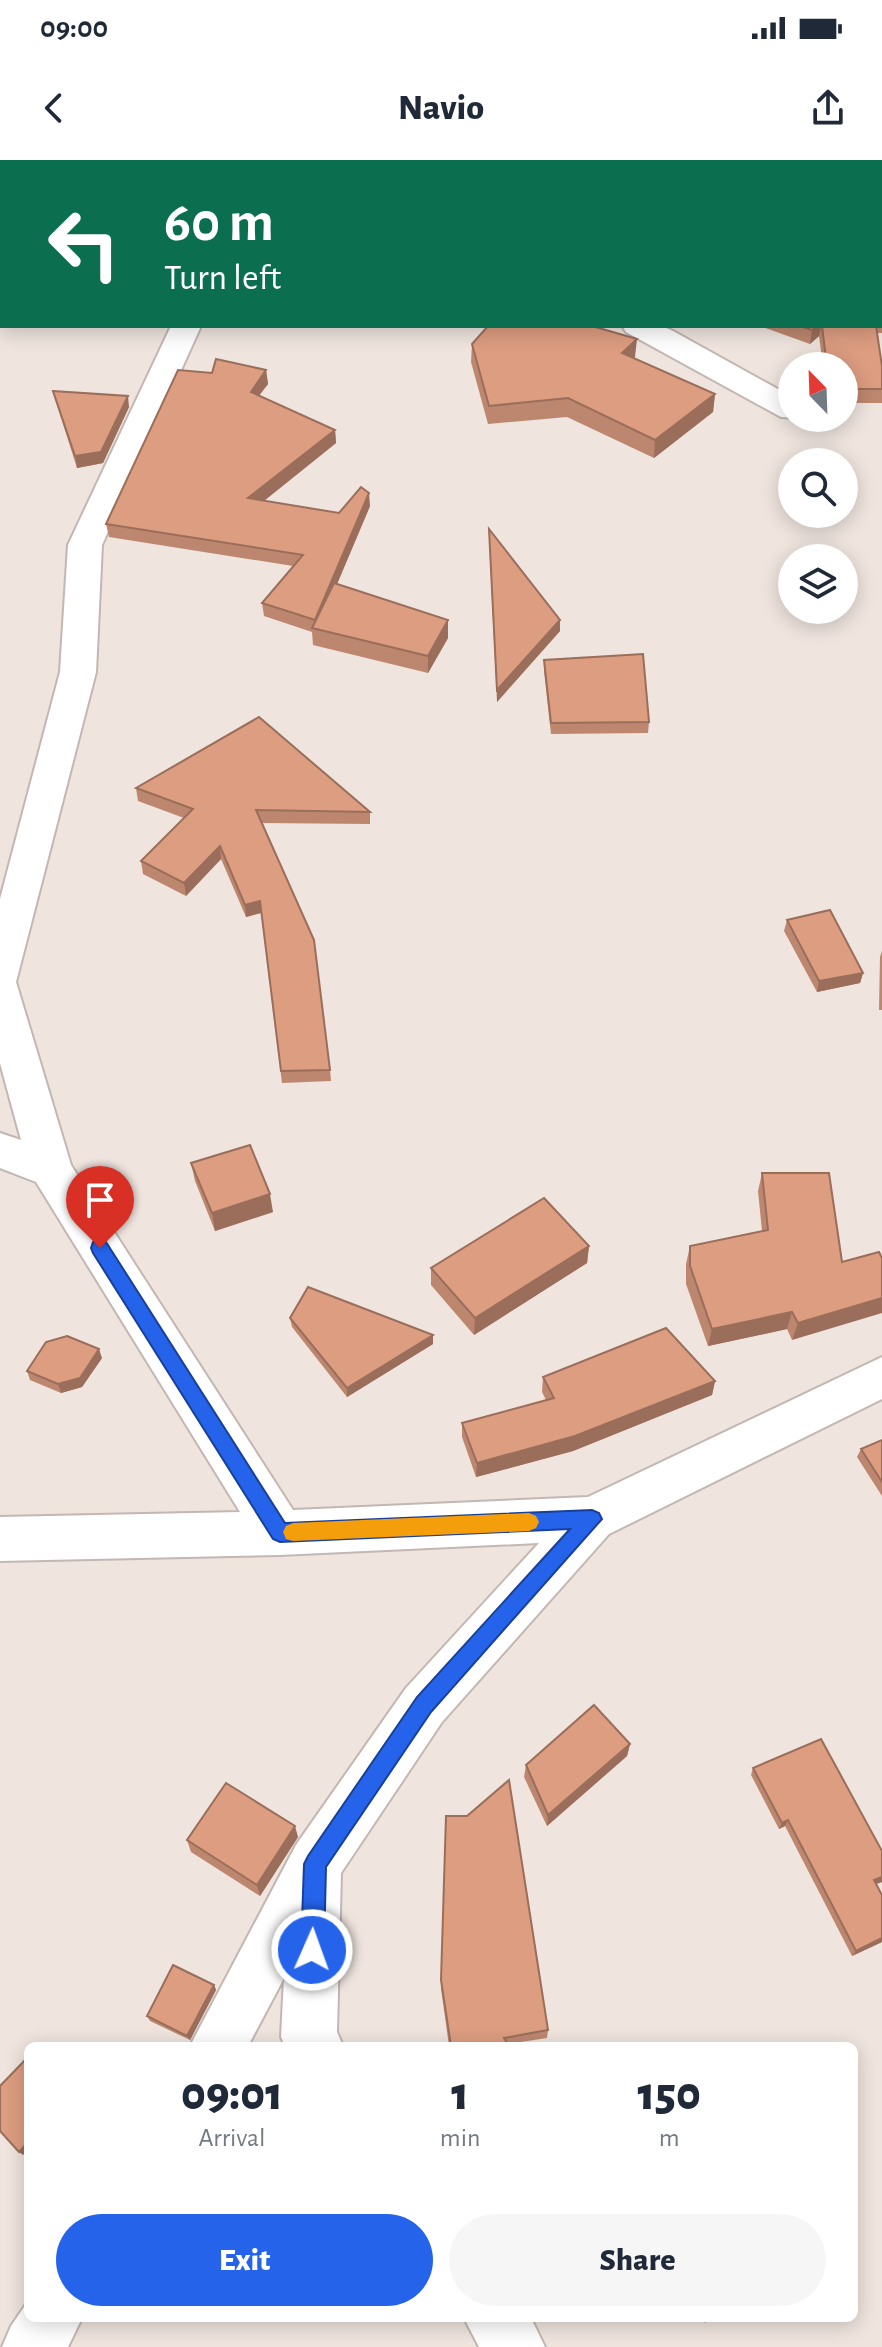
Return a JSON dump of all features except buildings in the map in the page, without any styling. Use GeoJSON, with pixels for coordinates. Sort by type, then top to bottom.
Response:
{"type":"FeatureCollection","features":[{"type":"Feature","properties":{"kind":"street"},"geometry":{"type":"LineString","coordinates":[[0,974],[78,672],[85,545],[185,328]]}},
{"type":"Feature","properties":{"kind":"street"},"geometry":{"type":"LineString","coordinates":[[642,328],[778,402]]}},
{"type":"Feature","properties":{"kind":"street"},"geometry":{"type":"LineString","coordinates":[[0,990],[51,1170],[280,1533]]}},
{"type":"Feature","properties":{"kind":"street"},"geometry":{"type":"LineString","coordinates":[[0,1150],[51,1170]]}},
{"type":"Feature","properties":{"kind":"street"},"geometry":{"type":"LineString","coordinates":[[220,2042],[315,1864],[424,1705],[592,1519],[882,1377]]}},
{"type":"Feature","properties":{"kind":"street"},"geometry":{"type":"LineString","coordinates":[[0,1539],[280,1533],[592,1519]]}},
{"type":"Feature","properties":{"kind":"street"},"geometry":{"type":"LineString","coordinates":[[312,2042],[309,2037],[315,1864]]}},
{"type":"Feature","properties":{"kind":"street"},"geometry":{"type":"LineString","coordinates":[[32,2347],[49,2322]]}},
{"type":"Feature","properties":{"kind":"street"},"geometry":{"type":"LineString","coordinates":[[497,2322],[515,2347]]}},
{"type":"Feature","properties":{"kind":"slow traffic"},"geometry":{"type":"LineString","coordinates":[[293,1532],[529,1522]]}},
{"type":"Feature","properties":{"kind":"route"},"geometry":{"type":"LineString","coordinates":[[100,1248],[280,1533],[592,1519],[424,1705],[315,1864],[312,1950]]}}]}
